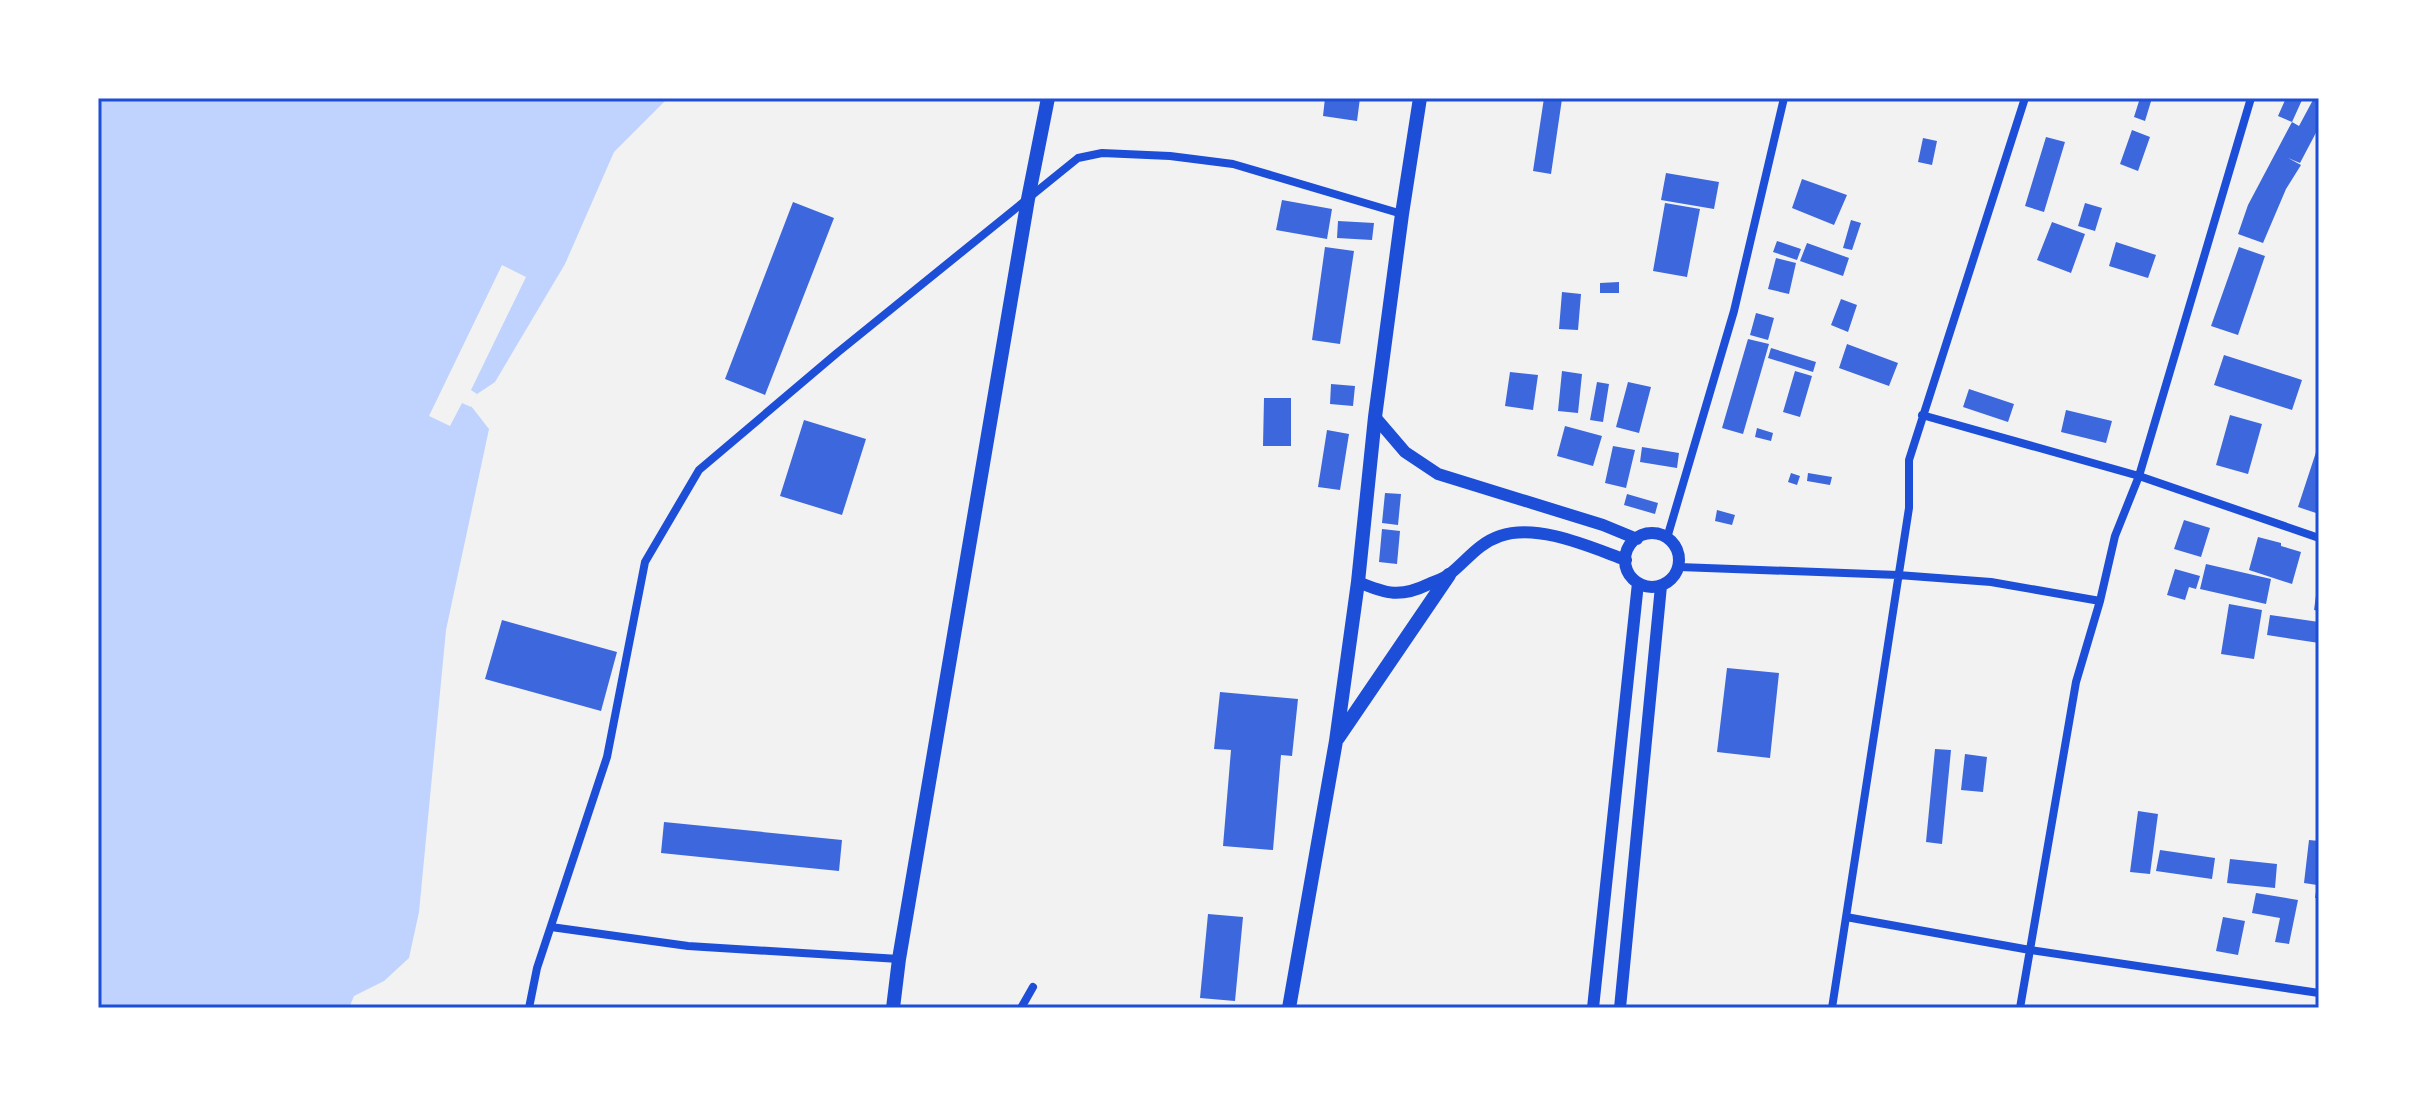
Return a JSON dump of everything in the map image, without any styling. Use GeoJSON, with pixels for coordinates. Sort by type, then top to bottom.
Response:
{"type":"FeatureCollection","features":[{"type":"Feature","properties":{"kind":"main road"},"geometry":{"type":"LineString","coordinates":[[893,1008],[1028,199],[1048,98]]}},
{"type":"Feature","properties":{"kind":"main road"},"geometry":{"type":"LineString","coordinates":[[1289,1008],[1336,741],[1358,582],[1375,417],[1420,98]]}},
{"type":"Feature","properties":{"kind":"main road"},"geometry":{"type":"LineString","coordinates":[[1336,741],[1449,575]]}},
{"type":"Feature","properties":{"kind":"street"},"geometry":{"type":"LineString","coordinates":[[1667,538],[1734,311],[1784,98]]}},
{"type":"Feature","properties":{"kind":"street"},"geometry":{"type":"LineString","coordinates":[[1832,1008],[1909,508],[1909,460],[2025,98]]}},
{"type":"Feature","properties":{"kind":"street"},"geometry":{"type":"LineString","coordinates":[[2020,1008],[2076,682],[2115,536],[2139,476],[2251,98]]}},
{"type":"Feature","properties":{"kind":"street"},"geometry":{"type":"LineString","coordinates":[[529,1008],[537,968],[607,757],[645,562],[699,470],[837,353],[1078,158],[1102,153],[1170,156],[1233,164],[1402,214]]}},
{"type":"Feature","properties":{"kind":"street"},"geometry":{"type":"LineString","coordinates":[[1922,415],[2139,476],[2319,538]]}},
{"type":"Feature","properties":{"kind":"street"},"geometry":{"type":"LineString","coordinates":[[1375,417],[1405,452],[1438,474],[1603,525],[1637,539]]}},
{"type":"Feature","properties":{"kind":"street"},"geometry":{"type":"LineString","coordinates":[[1358,582],[1381,592],[1397,594],[1414,591],[1449,575],[1480,546],[1501,535],[1529,533],[1569,540],[1626,560]]}},
{"type":"Feature","properties":{"kind":"street"},"geometry":{"type":"LineString","coordinates":[[1647,534],[1667,538],[1679,556],[1675,575],[1661,586],[1638,583],[1631,577],[1627,552],[1637,539],[1647,534]]}},
{"type":"Feature","properties":{"kind":"street"},"geometry":{"type":"LineString","coordinates":[[1679,567],[1898,575],[1991,582],[2100,601]]}},
{"type":"Feature","properties":{"kind":"street"},"geometry":{"type":"LineString","coordinates":[[1593,1008],[1638,583]]}},
{"type":"Feature","properties":{"kind":"street"},"geometry":{"type":"LineString","coordinates":[[1620,1008],[1661,586]]}},
{"type":"Feature","properties":{"kind":"street"},"geometry":{"type":"LineString","coordinates":[[1618,765],[1643,766]]}},
{"type":"Feature","properties":{"kind":"street"},"geometry":{"type":"LineString","coordinates":[[1846,917],[2030,950],[2319,993]]}},
{"type":"Feature","properties":{"kind":"street"},"geometry":{"type":"LineString","coordinates":[[551,927],[688,946],[899,959]]}},
{"type":"Feature","properties":{"kind":"street"},"geometry":{"type":"LineString","coordinates":[[1598,950],[1625,951]]}},
{"type":"Feature","properties":{"kind":"street"},"geometry":{"type":"LineString","coordinates":[[1021,1008],[1033,987]]}},
{"type":"Feature","properties":{"kind":"water"},"geometry":{"type":"Polygon","coordinates":[[[98,98],[668,98],[614,152],[565,264],[495,382],[477,394],[471,406],[489,429],[446,630],[419,912],[409,958],[384,981],[354,996],[349,1008],[98,1008],[98,98]]]}},
{"type":"Feature","properties":{"kind":"pier"},"geometry":{"type":"Polygon","coordinates":[[[502,265],[526,277],[471,390],[477,394],[471,407],[462,403],[450,426],[429,416],[502,265]]]}},
{"type":"Feature","properties":{"kind":"building"},"geometry":{"type":"Polygon","coordinates":[[[1325,98],[1360,98],[1357,121],[1323,116],[1325,98]]]}},
{"type":"Feature","properties":{"kind":"building"},"geometry":{"type":"Polygon","coordinates":[[[1544,98],[1562,99],[1551,174],[1533,171],[1544,98]]]}},
{"type":"Feature","properties":{"kind":"building"},"geometry":{"type":"Polygon","coordinates":[[[2140,98],[2152,98],[2145,121],[2134,117],[2140,98]]]}},
{"type":"Feature","properties":{"kind":"building"},"geometry":{"type":"Polygon","coordinates":[[[2286,98],[2302,100],[2292,122],[2278,116],[2286,98]]]}},
{"type":"Feature","properties":{"kind":"building"},"geometry":{"type":"Polygon","coordinates":[[[2314,98],[2319,98],[2319,127],[2300,163],[2288,158],[2301,165],[2286,189],[2263,243],[2238,234],[2248,205],[2292,122],[2299,126],[2314,98]]]}},
{"type":"Feature","properties":{"kind":"building"},"geometry":{"type":"Polygon","coordinates":[[[2132,130],[2150,137],[2138,171],[2120,164],[2132,130]]]}},
{"type":"Feature","properties":{"kind":"building"},"geometry":{"type":"Polygon","coordinates":[[[2046,137],[2065,142],[2044,212],[2025,206],[2046,137]]]}},
{"type":"Feature","properties":{"kind":"building"},"geometry":{"type":"Polygon","coordinates":[[[1923,138],[1937,141],[1932,165],[1918,162],[1923,138]]]}},
{"type":"Feature","properties":{"kind":"building"},"geometry":{"type":"Polygon","coordinates":[[[1666,173],[1719,182],[1714,209],[1661,200],[1666,173]]]}},
{"type":"Feature","properties":{"kind":"building"},"geometry":{"type":"Polygon","coordinates":[[[1802,179],[1847,195],[1834,225],[1792,208],[1802,179]]]}},
{"type":"Feature","properties":{"kind":"building"},"geometry":{"type":"Polygon","coordinates":[[[1282,200],[1332,209],[1327,239],[1276,230],[1282,200]]]}},
{"type":"Feature","properties":{"kind":"building"},"geometry":{"type":"Polygon","coordinates":[[[793,202],[834,218],[765,395],[725,379],[793,202]]]}},
{"type":"Feature","properties":{"kind":"building"},"geometry":{"type":"Polygon","coordinates":[[[1665,203],[1700,209],[1687,277],[1653,271],[1665,203]]]}},
{"type":"Feature","properties":{"kind":"building"},"geometry":{"type":"Polygon","coordinates":[[[2085,203],[2102,208],[2095,231],[2078,226],[2085,203]]]}},
{"type":"Feature","properties":{"kind":"building"},"geometry":{"type":"Polygon","coordinates":[[[1851,220],[1861,223],[1852,250],[1843,248],[1851,220]]]}},
{"type":"Feature","properties":{"kind":"building"},"geometry":{"type":"Polygon","coordinates":[[[1338,221],[1374,223],[1372,240],[1337,238],[1338,221]]]}},
{"type":"Feature","properties":{"kind":"building"},"geometry":{"type":"Polygon","coordinates":[[[2052,222],[2085,234],[2071,273],[2037,260],[2052,222]]]}},
{"type":"Feature","properties":{"kind":"building"},"geometry":{"type":"Polygon","coordinates":[[[1777,241],[1801,249],[1797,260],[1773,252],[1777,241]]]}},
{"type":"Feature","properties":{"kind":"building"},"geometry":{"type":"Polygon","coordinates":[[[2116,242],[2156,255],[2148,278],[2109,266],[2116,242]]]}},
{"type":"Feature","properties":{"kind":"building"},"geometry":{"type":"Polygon","coordinates":[[[1807,243],[1849,258],[1843,276],[1800,261],[1807,243]]]}},
{"type":"Feature","properties":{"kind":"building"},"geometry":{"type":"Polygon","coordinates":[[[1325,247],[1354,251],[1340,344],[1312,340],[1325,247]]]}},
{"type":"Feature","properties":{"kind":"building"},"geometry":{"type":"Polygon","coordinates":[[[2239,247],[2265,256],[2238,335],[2211,326],[2239,247]]]}},
{"type":"Feature","properties":{"kind":"building"},"geometry":{"type":"Polygon","coordinates":[[[1776,258],[1796,263],[1789,294],[1768,289],[1776,258]]]}},
{"type":"Feature","properties":{"kind":"building"},"geometry":{"type":"Polygon","coordinates":[[[1619,282],[1619,293],[1600,293],[1600,283],[1619,282]]]}},
{"type":"Feature","properties":{"kind":"building"},"geometry":{"type":"Polygon","coordinates":[[[1562,292],[1581,294],[1578,330],[1559,329],[1562,292]]]}},
{"type":"Feature","properties":{"kind":"building"},"geometry":{"type":"Polygon","coordinates":[[[1841,299],[1857,305],[1848,332],[1831,325],[1841,299]]]}},
{"type":"Feature","properties":{"kind":"building"},"geometry":{"type":"Polygon","coordinates":[[[1756,313],[1774,318],[1768,340],[1750,335],[1756,313]]]}},
{"type":"Feature","properties":{"kind":"building"},"geometry":{"type":"Polygon","coordinates":[[[1748,339],[1769,344],[1743,434],[1722,428],[1748,339]]]}},
{"type":"Feature","properties":{"kind":"building"},"geometry":{"type":"Polygon","coordinates":[[[1847,344],[1898,363],[1889,386],[1839,368],[1847,344]]]}},
{"type":"Feature","properties":{"kind":"building"},"geometry":{"type":"Polygon","coordinates":[[[1771,348],[1816,362],[1813,372],[1768,358],[1771,348]]]}},
{"type":"Feature","properties":{"kind":"building"},"geometry":{"type":"Polygon","coordinates":[[[2224,355],[2302,380],[2292,410],[2214,385],[2224,355]]]}},
{"type":"Feature","properties":{"kind":"building"},"geometry":{"type":"Polygon","coordinates":[[[1562,371],[1582,374],[1578,413],[1558,411],[1562,371]]]}},
{"type":"Feature","properties":{"kind":"building"},"geometry":{"type":"Polygon","coordinates":[[[1795,371],[1812,376],[1800,417],[1783,412],[1795,371]]]}},
{"type":"Feature","properties":{"kind":"building"},"geometry":{"type":"Polygon","coordinates":[[[1510,372],[1538,375],[1533,410],[1505,406],[1510,372]]]}},
{"type":"Feature","properties":{"kind":"building"},"geometry":{"type":"Polygon","coordinates":[[[1597,382],[1609,384],[1603,422],[1590,420],[1597,382]]]}},
{"type":"Feature","properties":{"kind":"building"},"geometry":{"type":"Polygon","coordinates":[[[1628,382],[1651,387],[1639,433],[1616,427],[1628,382]]]}},
{"type":"Feature","properties":{"kind":"building"},"geometry":{"type":"Polygon","coordinates":[[[1331,384],[1355,386],[1353,406],[1330,404],[1331,384]]]}},
{"type":"Feature","properties":{"kind":"building"},"geometry":{"type":"Polygon","coordinates":[[[1969,389],[2014,404],[2008,422],[1963,407],[1969,389]]]}},
{"type":"Feature","properties":{"kind":"building"},"geometry":{"type":"Polygon","coordinates":[[[1264,398],[1291,398],[1291,446],[1263,446],[1264,398]]]}},
{"type":"Feature","properties":{"kind":"building"},"geometry":{"type":"Polygon","coordinates":[[[2066,410],[2112,421],[2106,443],[2061,432],[2066,410]]]}},
{"type":"Feature","properties":{"kind":"building"},"geometry":{"type":"Polygon","coordinates":[[[2230,415],[2262,424],[2248,474],[2216,465],[2230,415]]]}},
{"type":"Feature","properties":{"kind":"building"},"geometry":{"type":"Polygon","coordinates":[[[804,420],[866,439],[842,515],[780,496],[804,420]]]}},
{"type":"Feature","properties":{"kind":"building"},"geometry":{"type":"Polygon","coordinates":[[[1565,426],[1602,436],[1593,466],[1557,456],[1565,426]]]}},
{"type":"Feature","properties":{"kind":"building"},"geometry":{"type":"Polygon","coordinates":[[[1757,428],[1773,433],[1771,441],[1755,437],[1757,428]]]}},
{"type":"Feature","properties":{"kind":"building"},"geometry":{"type":"Polygon","coordinates":[[[1327,430],[1349,434],[1340,490],[1318,487],[1327,430]]]}},
{"type":"Feature","properties":{"kind":"building"},"geometry":{"type":"Polygon","coordinates":[[[1613,446],[1635,450],[1626,488],[1605,483],[1613,446]]]}},
{"type":"Feature","properties":{"kind":"building"},"geometry":{"type":"Polygon","coordinates":[[[2319,446],[2319,514],[2298,507],[2319,446]]]}},
{"type":"Feature","properties":{"kind":"building"},"geometry":{"type":"Polygon","coordinates":[[[1642,447],[1679,453],[1677,468],[1640,462],[1642,447]]]}},
{"type":"Feature","properties":{"kind":"building"},"geometry":{"type":"Polygon","coordinates":[[[1791,473],[1800,476],[1797,485],[1788,482],[1791,473]]]}},
{"type":"Feature","properties":{"kind":"building"},"geometry":{"type":"Polygon","coordinates":[[[1808,473],[1832,477],[1830,485],[1807,481],[1808,473]]]}},
{"type":"Feature","properties":{"kind":"building"},"geometry":{"type":"Polygon","coordinates":[[[1385,493],[1401,494],[1398,525],[1382,523],[1385,493]]]}},
{"type":"Feature","properties":{"kind":"building"},"geometry":{"type":"Polygon","coordinates":[[[1627,494],[1658,503],[1655,514],[1624,505],[1627,494]]]}},
{"type":"Feature","properties":{"kind":"building"},"geometry":{"type":"Polygon","coordinates":[[[1717,510],[1735,515],[1732,525],[1715,521],[1717,510]]]}},
{"type":"Feature","properties":{"kind":"building"},"geometry":{"type":"Polygon","coordinates":[[[2184,520],[2210,528],[2201,557],[2174,549],[2184,520]]]}},
{"type":"Feature","properties":{"kind":"building"},"geometry":{"type":"Polygon","coordinates":[[[1382,529],[1400,531],[1397,564],[1379,562],[1382,529]]]}},
{"type":"Feature","properties":{"kind":"building"},"geometry":{"type":"Polygon","coordinates":[[[2258,537],[2301,552],[2292,584],[2249,570],[2258,537]]]}},
{"type":"Feature","properties":{"kind":"building"},"geometry":{"type":"Polygon","coordinates":[[[2206,564],[2271,579],[2266,604],[2200,589],[2206,564]]]}},
{"type":"Feature","properties":{"kind":"building"},"geometry":{"type":"Polygon","coordinates":[[[2175,569],[2200,576],[2196,589],[2189,587],[2185,600],[2167,595],[2175,569]]]}},
{"type":"Feature","properties":{"kind":"building"},"geometry":{"type":"Polygon","coordinates":[[[2319,588],[2319,611],[2314,610],[2319,588]]]}},
{"type":"Feature","properties":{"kind":"building"},"geometry":{"type":"Polygon","coordinates":[[[2229,604],[2262,610],[2254,659],[2221,654],[2229,604]]]}},
{"type":"Feature","properties":{"kind":"building"},"geometry":{"type":"Polygon","coordinates":[[[2270,615],[2319,622],[2319,643],[2267,635],[2270,615]]]}},
{"type":"Feature","properties":{"kind":"building"},"geometry":{"type":"Polygon","coordinates":[[[502,620],[617,652],[601,711],[485,679],[502,620]]]}},
{"type":"Feature","properties":{"kind":"building"},"geometry":{"type":"Polygon","coordinates":[[[1727,668],[1779,673],[1770,758],[1717,752],[1727,668]]]}},
{"type":"Feature","properties":{"kind":"building"},"geometry":{"type":"Polygon","coordinates":[[[1220,692],[1298,699],[1292,756],[1281,755],[1273,850],[1223,846],[1231,750],[1214,749],[1220,692]]]}},
{"type":"Feature","properties":{"kind":"building"},"geometry":{"type":"Polygon","coordinates":[[[1935,749],[1951,750],[1942,844],[1926,842],[1935,749]]]}},
{"type":"Feature","properties":{"kind":"building"},"geometry":{"type":"Polygon","coordinates":[[[1965,754],[1987,757],[1983,792],[1961,790],[1965,754]]]}},
{"type":"Feature","properties":{"kind":"building"},"geometry":{"type":"Polygon","coordinates":[[[2138,811],[2158,814],[2150,874],[2130,872],[2138,811]]]}},
{"type":"Feature","properties":{"kind":"building"},"geometry":{"type":"Polygon","coordinates":[[[664,822],[842,840],[839,871],[661,853],[664,822]]]}},
{"type":"Feature","properties":{"kind":"building"},"geometry":{"type":"Polygon","coordinates":[[[2309,840],[2319,841],[2319,898],[2315,898],[2317,885],[2304,883],[2309,840]]]}},
{"type":"Feature","properties":{"kind":"building"},"geometry":{"type":"Polygon","coordinates":[[[2160,850],[2215,858],[2212,879],[2156,871],[2160,850]]]}},
{"type":"Feature","properties":{"kind":"building"},"geometry":{"type":"Polygon","coordinates":[[[2230,859],[2277,864],[2275,888],[2227,883],[2230,859]]]}},
{"type":"Feature","properties":{"kind":"building"},"geometry":{"type":"Polygon","coordinates":[[[2256,893],[2298,900],[2289,944],[2275,942],[2280,918],[2252,913],[2256,893]]]}},
{"type":"Feature","properties":{"kind":"building"},"geometry":{"type":"Polygon","coordinates":[[[1208,914],[1243,917],[1235,1001],[1200,998],[1208,914]]]}},
{"type":"Feature","properties":{"kind":"building"},"geometry":{"type":"Polygon","coordinates":[[[2223,917],[2245,921],[2238,955],[2216,951],[2223,917]]]}}]}
